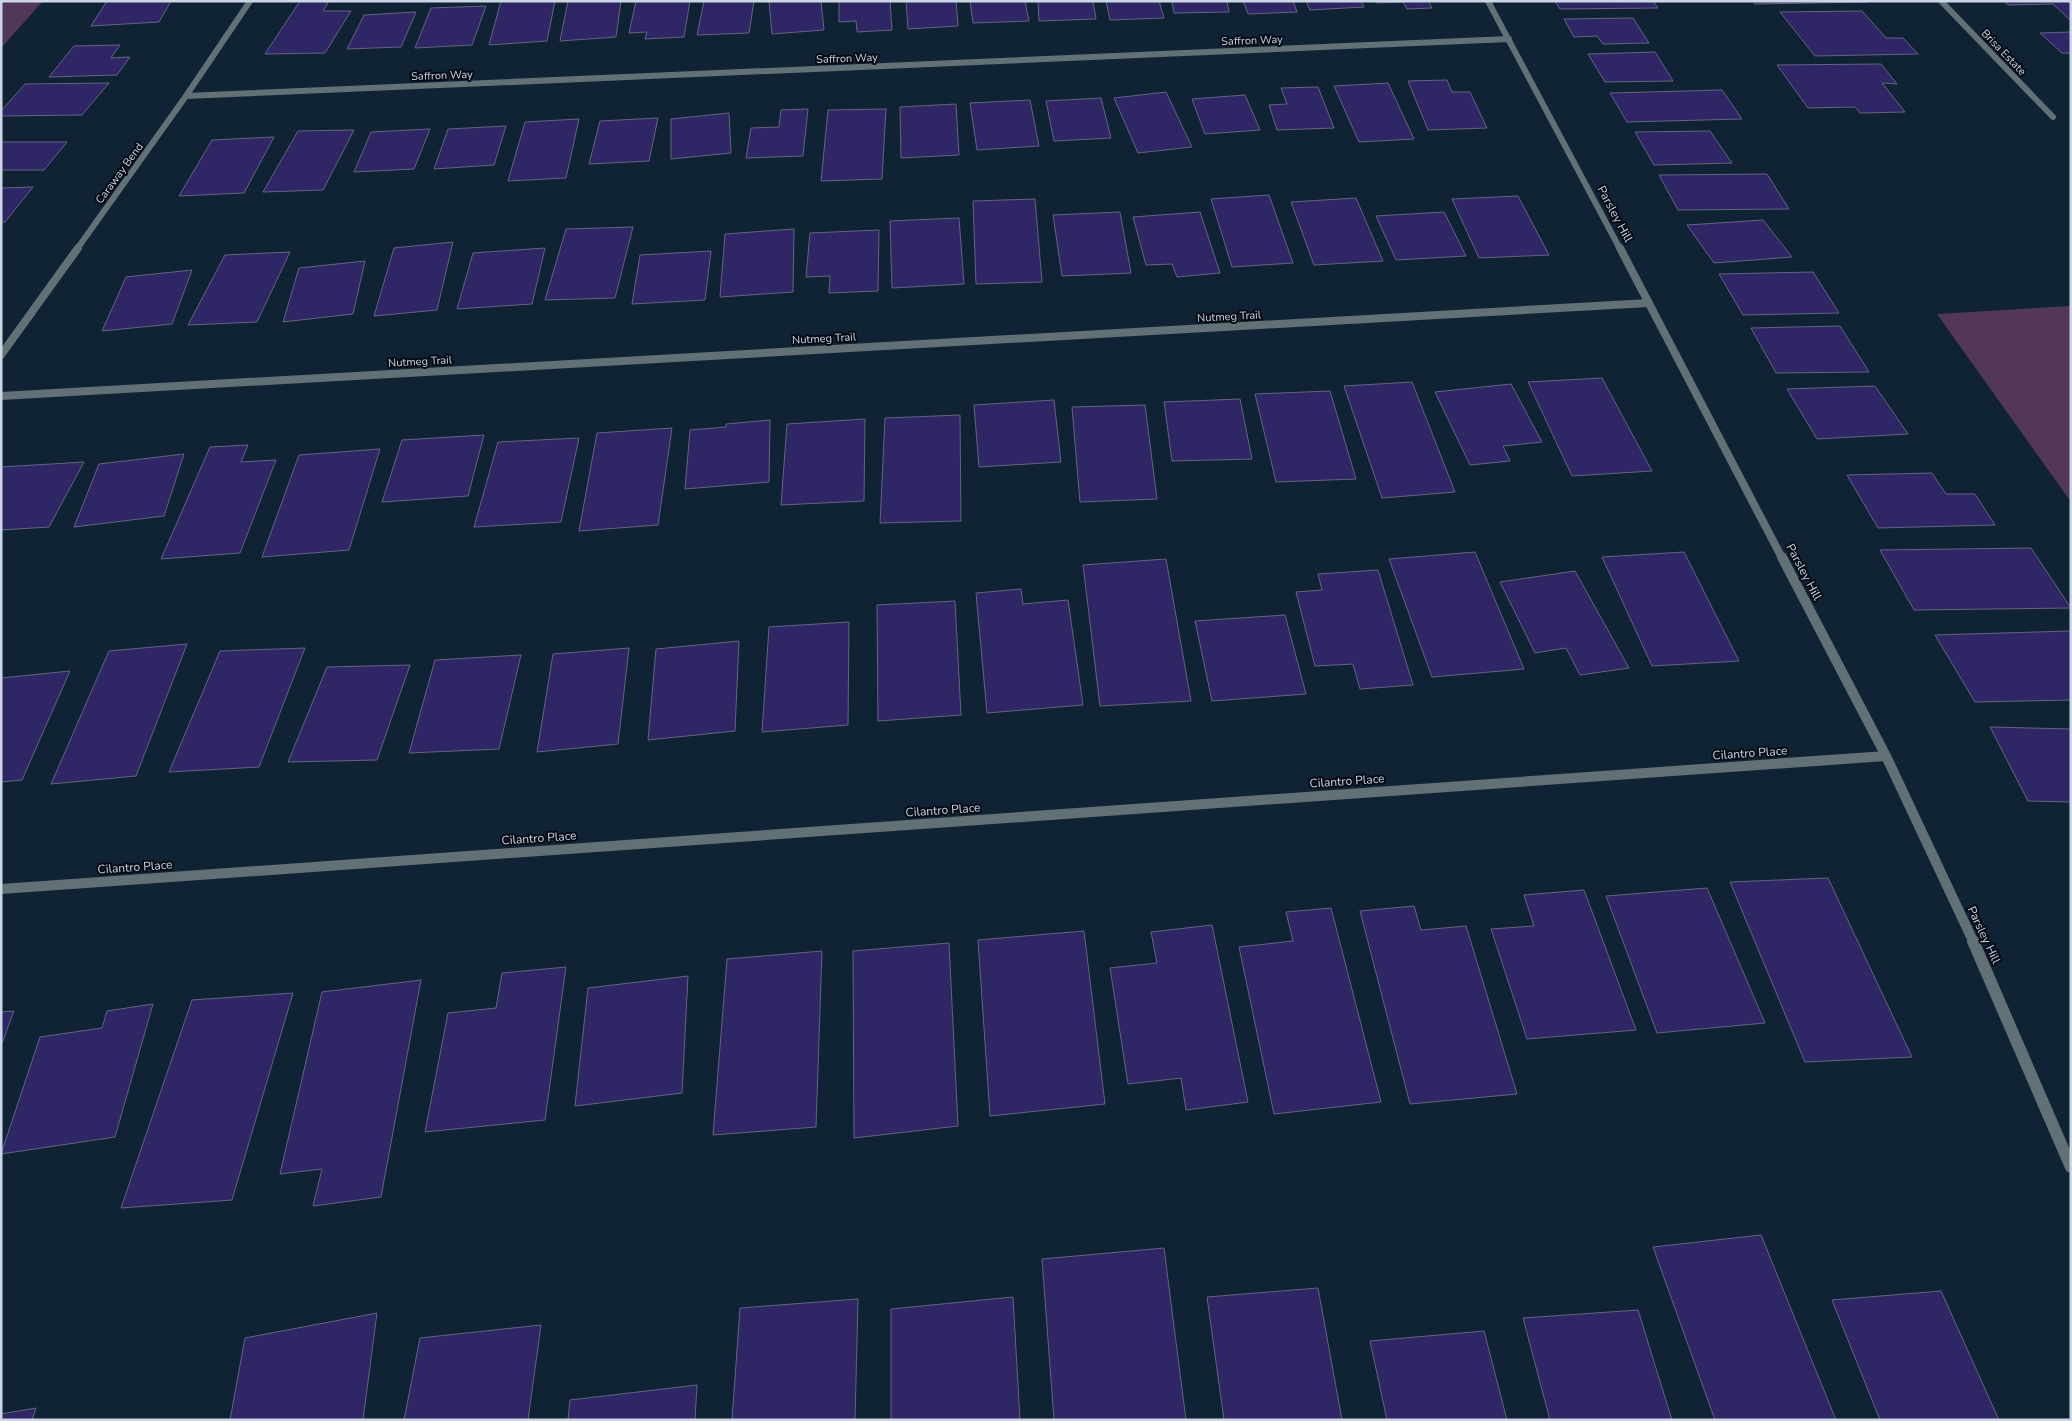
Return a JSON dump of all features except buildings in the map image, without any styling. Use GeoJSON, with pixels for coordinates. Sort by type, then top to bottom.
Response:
{"type":"FeatureCollection","features":[{"type":"Feature","properties":{"kind":"street","name":"Caraway Bend"},"geometry":{"type":"LineString","coordinates":[[1,355],[186,96],[250,1]]}},
{"type":"Feature","properties":{"kind":"street","name":"Parsley Hill"},"geometry":{"type":"LineString","coordinates":[[1488,1],[1649,303],[1886,756],[1992,980],[2071,1168]]}},
{"type":"Feature","properties":{"kind":"street","name":"Brisa Estate"},"geometry":{"type":"LineString","coordinates":[[1941,1],[2053,116]]}},
{"type":"Feature","properties":{"kind":"street","name":"Saffron Way"},"geometry":{"type":"LineString","coordinates":[[186,96],[1508,39]]}},
{"type":"Feature","properties":{"kind":"street","name":"Nutmeg Trail"},"geometry":{"type":"LineString","coordinates":[[1,396],[1649,303]]}},
{"type":"Feature","properties":{"kind":"street","name":"Cilantro Place"},"geometry":{"type":"LineString","coordinates":[[1,888],[1886,756]]}},
{"type":"Feature","properties":{"kind":"shaded area"},"geometry":{"type":"Polygon","coordinates":[[[1,1],[43,1],[1,48],[1,1]]]}},
{"type":"Feature","properties":{"kind":"shaded area"},"geometry":{"type":"Polygon","coordinates":[[[2071,306],[2071,502],[1937,314],[2071,306]]]}}]}
